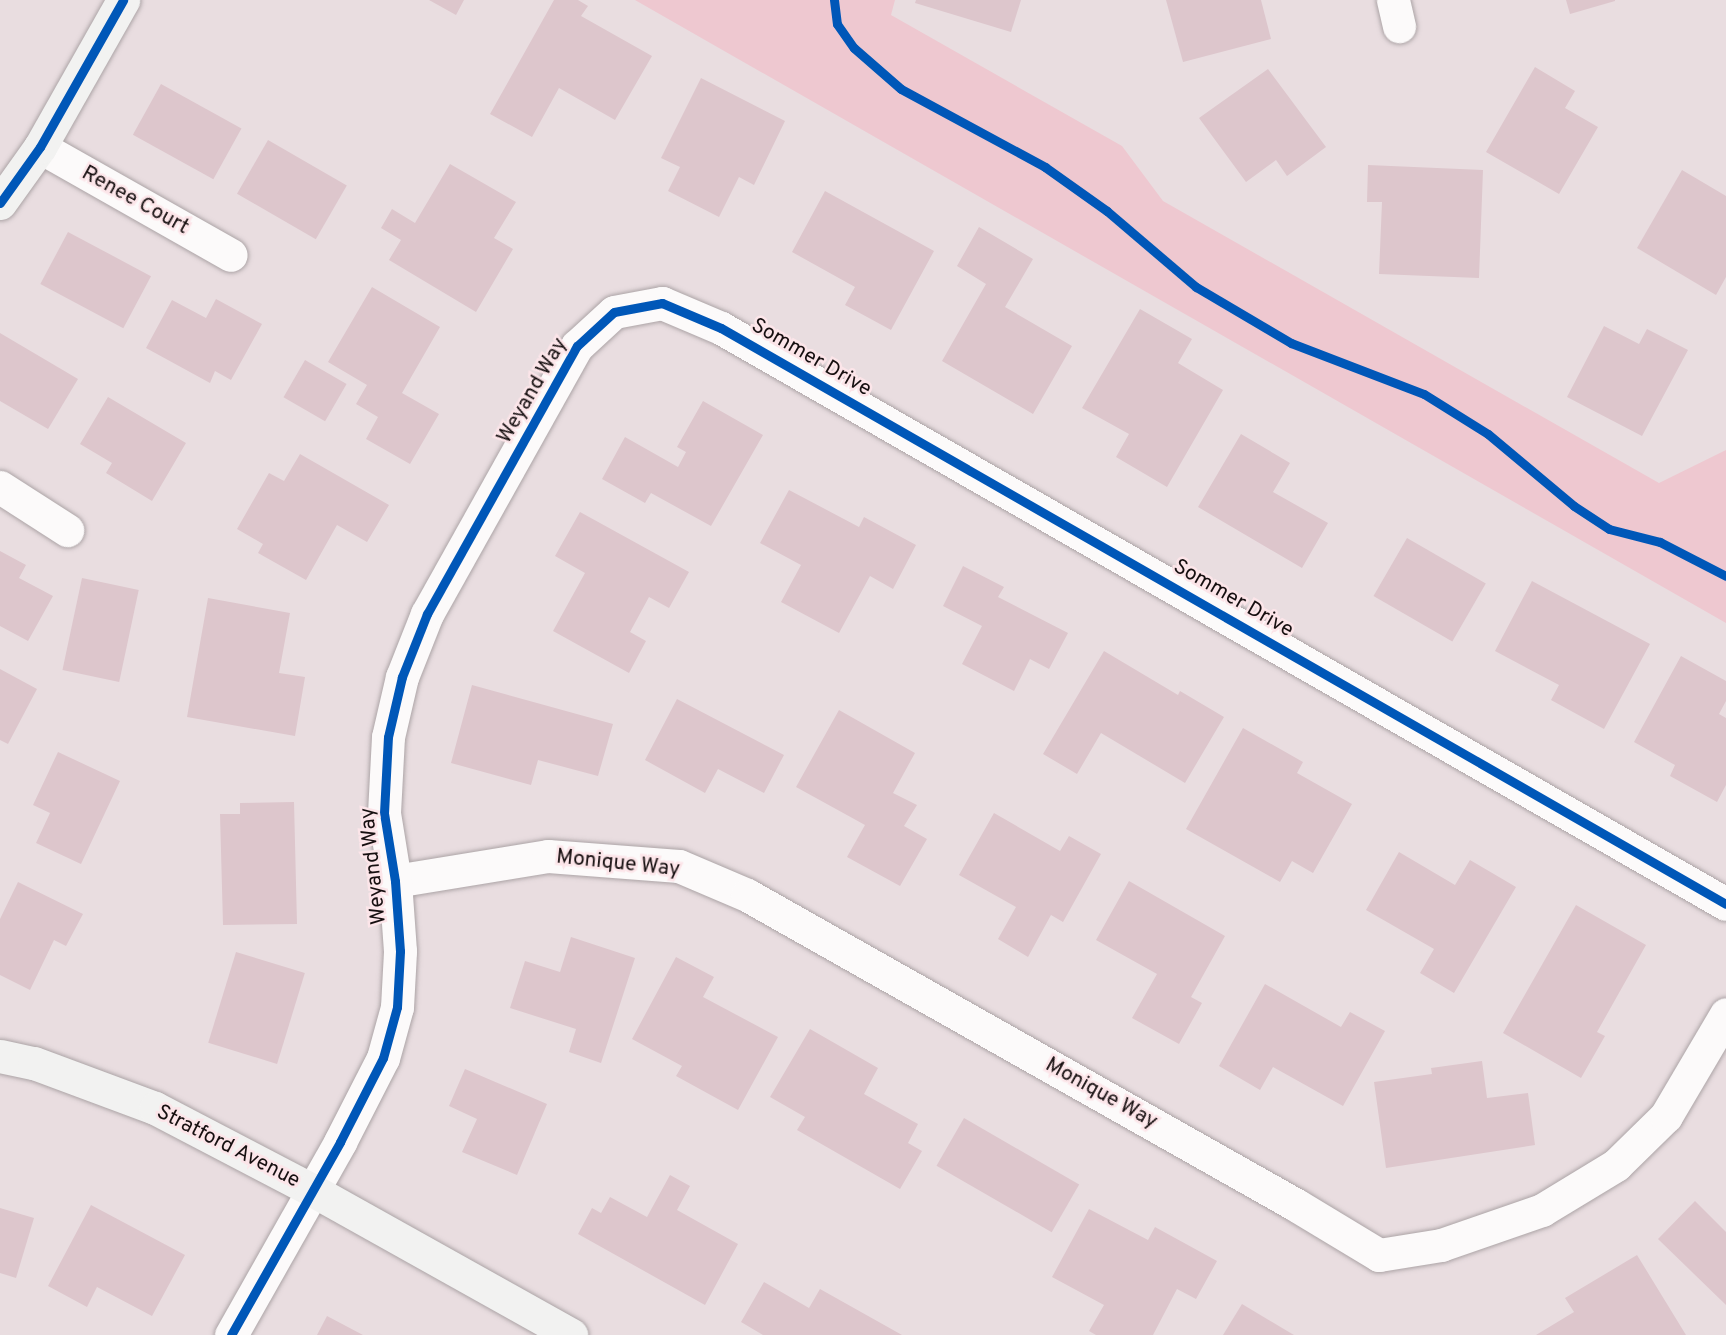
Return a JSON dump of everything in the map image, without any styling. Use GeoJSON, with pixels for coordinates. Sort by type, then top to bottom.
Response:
{"type":"FeatureCollection","features":[{"type":"Feature","properties":{"kind":"street"},"geometry":{"type":"LineString","coordinates":[[0,203],[40,147],[123,0]]}},
{"type":"Feature","properties":{"kind":"street","name":"Renee Court"},"geometry":{"type":"LineString","coordinates":[[40,147],[231,255]]}},
{"type":"Feature","properties":{"kind":"street","name":"Weyand Way"},"geometry":{"type":"LineString","coordinates":[[231,1335],[383,1058],[397,1007],[400,951],[395,881],[384,813],[388,737],[402,677],[427,614],[578,345],[614,312],[662,303],[722,328]]}},
{"type":"Feature","properties":{"kind":"street","name":"Sommer Drive"},"geometry":{"type":"LineString","coordinates":[[722,328],[1726,904]]}},
{"type":"Feature","properties":{"kind":"street"},"geometry":{"type":"LineString","coordinates":[[0,488],[67,530]]}},
{"type":"Feature","properties":{"kind":"street","name":"Monique Way"},"geometry":{"type":"LineString","coordinates":[[395,881],[548,856],[679,866],[747,895],[1296,1205],[1379,1255],[1441,1245],[1542,1210],[1616,1165],[1666,1116],[1726,1014]]}},
{"type":"Feature","properties":{"kind":"street","name":"Stratford Avenue"},"geometry":{"type":"LineString","coordinates":[[0,1056],[34,1063],[155,1108],[312,1190],[571,1335]]}},
{"type":"Feature","properties":{"kind":"shaded area"},"geometry":{"type":"Polygon","coordinates":[[[635,0],[895,0],[891,15],[1122,146],[1163,201],[1659,483],[1726,450],[1726,623],[635,0]]]}},
{"type":"Feature","properties":{"kind":"building"},"geometry":{"type":"Polygon","coordinates":[[[429,0],[464,0],[456,15],[429,0]]]}},
{"type":"Feature","properties":{"kind":"building"},"geometry":{"type":"Polygon","coordinates":[[[554,0],[578,0],[588,6],[581,16],[652,56],[615,120],[559,88],[532,137],[490,114],[554,0]]]}},
{"type":"Feature","properties":{"kind":"building"},"geometry":{"type":"Polygon","coordinates":[[[916,0],[1021,0],[1011,32],[915,3],[916,0]]]}},
{"type":"Feature","properties":{"kind":"building"},"geometry":{"type":"Polygon","coordinates":[[[1166,0],[1261,0],[1271,39],[1183,62],[1166,0]]]}},
{"type":"Feature","properties":{"kind":"building"},"geometry":{"type":"Polygon","coordinates":[[[1566,0],[1615,0],[1615,1],[1570,14],[1566,0]]]}},
{"type":"Feature","properties":{"kind":"building"},"geometry":{"type":"Polygon","coordinates":[[[1535,67],[1575,91],[1565,108],[1598,127],[1559,194],[1486,152],[1535,67]]]}},
{"type":"Feature","properties":{"kind":"building"},"geometry":{"type":"Polygon","coordinates":[[[1268,69],[1326,147],[1287,176],[1276,160],[1246,182],[1199,118],[1268,69]]]}},
{"type":"Feature","properties":{"kind":"building"},"geometry":{"type":"Polygon","coordinates":[[[701,78],[785,121],[754,185],[739,177],[719,217],[668,191],[680,167],[661,158],[701,78]]]}},
{"type":"Feature","properties":{"kind":"building"},"geometry":{"type":"Polygon","coordinates":[[[161,84],[241,129],[213,179],[133,135],[161,84]]]}},
{"type":"Feature","properties":{"kind":"building"},"geometry":{"type":"Polygon","coordinates":[[[268,140],[347,186],[316,239],[237,194],[268,140]]]}},
{"type":"Feature","properties":{"kind":"building"},"geometry":{"type":"Polygon","coordinates":[[[450,164],[516,202],[494,238],[513,249],[476,312],[389,260],[401,240],[381,228],[392,209],[415,223],[450,164]]]}},
{"type":"Feature","properties":{"kind":"building"},"geometry":{"type":"Polygon","coordinates":[[[1368,165],[1483,170],[1479,278],[1379,274],[1382,202],[1367,202],[1368,165]]]}},
{"type":"Feature","properties":{"kind":"building"},"geometry":{"type":"Polygon","coordinates":[[[1682,170],[1726,196],[1726,277],[1716,295],[1637,248],[1682,170]]]}},
{"type":"Feature","properties":{"kind":"building"},"geometry":{"type":"Polygon","coordinates":[[[825,191],[934,251],[891,330],[845,305],[855,287],[792,252],[825,191]]]}},
{"type":"Feature","properties":{"kind":"building"},"geometry":{"type":"Polygon","coordinates":[[[979,227],[1033,259],[1005,307],[1072,346],[1033,414],[942,361],[986,284],[957,266],[979,227]]]}},
{"type":"Feature","properties":{"kind":"building"},"geometry":{"type":"Polygon","coordinates":[[[68,232],[151,276],[123,328],[40,284],[68,232]]]}},
{"type":"Feature","properties":{"kind":"building"},"geometry":{"type":"Polygon","coordinates":[[[372,287],[440,327],[402,393],[439,414],[410,464],[366,439],[378,417],[356,404],[367,385],[328,362],[372,287]]]}},
{"type":"Feature","properties":{"kind":"building"},"geometry":{"type":"Polygon","coordinates":[[[216,299],[262,324],[231,380],[215,371],[210,383],[146,348],[172,300],[206,318],[216,299]]]}},
{"type":"Feature","properties":{"kind":"building"},"geometry":{"type":"Polygon","coordinates":[[[1140,309],[1192,339],[1178,363],[1223,390],[1167,487],[1116,457],[1129,434],[1082,408],[1140,309]]]}},
{"type":"Feature","properties":{"kind":"building"},"geometry":{"type":"Polygon","coordinates":[[[1604,326],[1639,344],[1647,329],[1688,350],[1642,436],[1567,397],[1604,326]]]}},
{"type":"Feature","properties":{"kind":"building"},"geometry":{"type":"Polygon","coordinates":[[[0,333],[78,379],[48,429],[0,401],[0,333]]]}},
{"type":"Feature","properties":{"kind":"building"},"geometry":{"type":"Polygon","coordinates":[[[305,360],[347,384],[325,421],[284,397],[305,360]]]}},
{"type":"Feature","properties":{"kind":"building"},"geometry":{"type":"Polygon","coordinates":[[[108,397],[186,443],[152,501],[106,473],[112,463],[80,444],[108,397]]]}},
{"type":"Feature","properties":{"kind":"building"},"geometry":{"type":"Polygon","coordinates":[[[703,401],[763,435],[711,526],[651,493],[645,503],[602,479],[625,437],[678,467],[686,452],[677,447],[703,401]]]}},
{"type":"Feature","properties":{"kind":"building"},"geometry":{"type":"Polygon","coordinates":[[[1241,434],[1290,463],[1273,492],[1328,523],[1302,568],[1198,507],[1241,434]]]}},
{"type":"Feature","properties":{"kind":"building"},"geometry":{"type":"Polygon","coordinates":[[[300,454],[389,505],[367,542],[337,525],[306,580],[258,553],[263,544],[237,529],[269,473],[284,481],[300,454]]]}},
{"type":"Feature","properties":{"kind":"building"},"geometry":{"type":"Polygon","coordinates":[[[789,490],[859,527],[864,517],[916,545],[893,589],[870,576],[839,633],[781,602],[801,565],[760,543],[789,490]]]}},
{"type":"Feature","properties":{"kind":"building"},"geometry":{"type":"Polygon","coordinates":[[[580,512],[689,572],[669,608],[649,597],[630,632],[646,641],[629,673],[553,631],[585,573],[555,556],[580,512]]]}},
{"type":"Feature","properties":{"kind":"building"},"geometry":{"type":"Polygon","coordinates":[[[1407,538],[1486,584],[1452,642],[1374,596],[1407,538]]]}},
{"type":"Feature","properties":{"kind":"building"},"geometry":{"type":"Polygon","coordinates":[[[0,551],[26,565],[19,578],[53,596],[28,641],[0,626],[0,551]]]}},
{"type":"Feature","properties":{"kind":"building"},"geometry":{"type":"Polygon","coordinates":[[[963,566],[1004,587],[998,597],[1068,633],[1049,669],[1030,659],[1014,691],[962,664],[982,626],[943,606],[963,566]]]}},
{"type":"Feature","properties":{"kind":"building"},"geometry":{"type":"Polygon","coordinates":[[[82,578],[139,590],[119,682],[62,670],[82,578]]]}},
{"type":"Feature","properties":{"kind":"building"},"geometry":{"type":"Polygon","coordinates":[[[1532,581],[1650,644],[1604,729],[1551,700],[1559,685],[1495,651],[1532,581]]]}},
{"type":"Feature","properties":{"kind":"building"},"geometry":{"type":"Polygon","coordinates":[[[208,598],[290,613],[279,673],[305,677],[295,736],[187,717],[208,598]]]}},
{"type":"Feature","properties":{"kind":"building"},"geometry":{"type":"Polygon","coordinates":[[[1104,651],[1178,695],[1180,691],[1224,717],[1185,783],[1101,733],[1077,774],[1043,754],[1104,651]]]}},
{"type":"Feature","properties":{"kind":"building"},"geometry":{"type":"Polygon","coordinates":[[[1681,656],[1726,681],[1726,701],[1719,714],[1726,718],[1726,785],[1717,802],[1670,776],[1675,765],[1634,742],[1681,656]]]}},
{"type":"Feature","properties":{"kind":"building"},"geometry":{"type":"Polygon","coordinates":[[[0,669],[37,689],[8,744],[0,740],[0,669]]]}},
{"type":"Feature","properties":{"kind":"building"},"geometry":{"type":"Polygon","coordinates":[[[472,685],[613,724],[598,776],[538,760],[531,785],[451,763],[472,685]]]}},
{"type":"Feature","properties":{"kind":"building"},"geometry":{"type":"Polygon","coordinates":[[[677,699],[784,755],[764,793],[718,769],[705,793],[645,760],[677,699]]]}},
{"type":"Feature","properties":{"kind":"building"},"geometry":{"type":"Polygon","coordinates":[[[839,710],[915,753],[893,793],[917,805],[904,826],[927,839],[900,886],[847,857],[865,825],[796,787],[839,710]]]}},
{"type":"Feature","properties":{"kind":"building"},"geometry":{"type":"Polygon","coordinates":[[[1243,728],[1303,762],[1297,773],[1352,804],[1313,873],[1292,861],[1280,882],[1186,829],[1243,728]]]}},
{"type":"Feature","properties":{"kind":"building"},"geometry":{"type":"Polygon","coordinates":[[[58,752],[120,781],[81,864],[36,843],[50,813],[33,805],[58,752]]]}},
{"type":"Feature","properties":{"kind":"building"},"geometry":{"type":"Polygon","coordinates":[[[294,802],[297,924],[223,925],[220,814],[240,814],[240,803],[294,802]]]}},
{"type":"Feature","properties":{"kind":"building"},"geometry":{"type":"Polygon","coordinates":[[[994,813],[1060,851],[1069,836],[1101,854],[1063,922],[1051,915],[1028,957],[998,939],[1016,907],[959,875],[994,813]]]}},
{"type":"Feature","properties":{"kind":"building"},"geometry":{"type":"Polygon","coordinates":[[[1399,852],[1455,885],[1470,860],[1516,887],[1454,993],[1420,973],[1434,949],[1366,910],[1399,852]]]}},
{"type":"Feature","properties":{"kind":"building"},"geometry":{"type":"Polygon","coordinates":[[[1129,881],[1225,936],[1191,997],[1202,1003],[1179,1044],[1132,1018],[1157,974],[1096,940],[1129,881]]]}},
{"type":"Feature","properties":{"kind":"building"},"geometry":{"type":"Polygon","coordinates":[[[18,882],[83,914],[66,946],[54,940],[30,990],[0,975],[0,919],[18,882]]]}},
{"type":"Feature","properties":{"kind":"building"},"geometry":{"type":"Polygon","coordinates":[[[1576,905],[1646,945],[1597,1032],[1605,1036],[1581,1078],[1503,1033],[1576,905]]]}},
{"type":"Feature","properties":{"kind":"building"},"geometry":{"type":"Polygon","coordinates":[[[571,937],[635,958],[601,1063],[569,1052],[576,1029],[510,1008],[525,961],[560,972],[571,937]]]}},
{"type":"Feature","properties":{"kind":"building"},"geometry":{"type":"Polygon","coordinates":[[[236,952],[305,973],[277,1064],[208,1043],[236,952]]]}},
{"type":"Feature","properties":{"kind":"building"},"geometry":{"type":"Polygon","coordinates":[[[676,957],[714,977],[703,997],[778,1037],[738,1110],[676,1076],[682,1066],[632,1039],[676,957]]]}},
{"type":"Feature","properties":{"kind":"building"},"geometry":{"type":"Polygon","coordinates":[[[1265,984],[1341,1027],[1350,1012],[1385,1031],[1343,1106],[1273,1067],[1260,1090],[1219,1066],[1265,984]]]}},
{"type":"Feature","properties":{"kind":"building"},"geometry":{"type":"Polygon","coordinates":[[[810,1029],[878,1068],[864,1094],[918,1124],[908,1143],[922,1151],[900,1189],[797,1130],[805,1117],[770,1097],[810,1029]]]}},
{"type":"Feature","properties":{"kind":"building"},"geometry":{"type":"Polygon","coordinates":[[[1482,1061],[1487,1098],[1528,1093],[1535,1145],[1386,1168],[1374,1082],[1432,1074],[1431,1068],[1482,1061]]]}},
{"type":"Feature","properties":{"kind":"building"},"geometry":{"type":"Polygon","coordinates":[[[465,1069],[547,1104],[517,1175],[462,1152],[477,1119],[449,1106],[465,1069]]]}},
{"type":"Feature","properties":{"kind":"building"},"geometry":{"type":"Polygon","coordinates":[[[964,1118],[1079,1184],[1052,1232],[936,1166],[964,1118]]]}},
{"type":"Feature","properties":{"kind":"building"},"geometry":{"type":"Polygon","coordinates":[[[670,1175],[690,1186],[677,1210],[738,1244],[705,1305],[578,1234],[592,1208],[601,1213],[610,1197],[647,1217],[670,1175]]]}},
{"type":"Feature","properties":{"kind":"building"},"geometry":{"type":"Polygon","coordinates":[[[1695,1201],[1726,1232],[1726,1305],[1658,1239],[1695,1201]]]}},
{"type":"Feature","properties":{"kind":"building"},"geometry":{"type":"Polygon","coordinates":[[[91,1205],[185,1255],[152,1316],[97,1287],[87,1307],[48,1286],[91,1205]]]}},
{"type":"Feature","properties":{"kind":"building"},"geometry":{"type":"Polygon","coordinates":[[[0,1208],[34,1218],[16,1278],[0,1273],[0,1208]]]}},
{"type":"Feature","properties":{"kind":"building"},"geometry":{"type":"Polygon","coordinates":[[[1089,1209],[1148,1240],[1155,1227],[1217,1261],[1196,1299],[1177,1289],[1153,1335],[1096,1335],[1089,1331],[1104,1305],[1052,1277],[1089,1209]]]}},
{"type":"Feature","properties":{"kind":"building"},"geometry":{"type":"Polygon","coordinates":[[[1637,1255],[1686,1335],[1536,1335],[1574,1312],[1565,1298],[1637,1255]]]}},
{"type":"Feature","properties":{"kind":"building"},"geometry":{"type":"Polygon","coordinates":[[[764,1282],[809,1308],[820,1289],[902,1335],[763,1335],[741,1322],[764,1282]]]}},
{"type":"Feature","properties":{"kind":"building"},"geometry":{"type":"Polygon","coordinates":[[[1242,1304],[1294,1335],[1223,1335],[1242,1304]]]}},
{"type":"Feature","properties":{"kind":"building"},"geometry":{"type":"Polygon","coordinates":[[[327,1316],[363,1335],[317,1335],[327,1316]]]}},
{"type":"Feature","properties":{"kind":"cycle path"},"geometry":{"type":"LineString","coordinates":[[0,203],[40,147],[123,0]]}},
{"type":"Feature","properties":{"kind":"cycle path"},"geometry":{"type":"LineString","coordinates":[[834,0],[837,24],[854,48],[901,89],[1045,167],[1107,211],[1196,287],[1291,343],[1424,394],[1488,434],[1574,506],[1609,529],[1660,542],[1726,576]]}},
{"type":"Feature","properties":{"kind":"cycle path"},"geometry":{"type":"LineString","coordinates":[[231,1335],[340,1142],[383,1058],[397,1007],[400,951],[395,881],[384,813],[388,737],[402,677],[427,614],[577,346],[614,312],[662,303],[721,328],[1726,904]]}}]}
